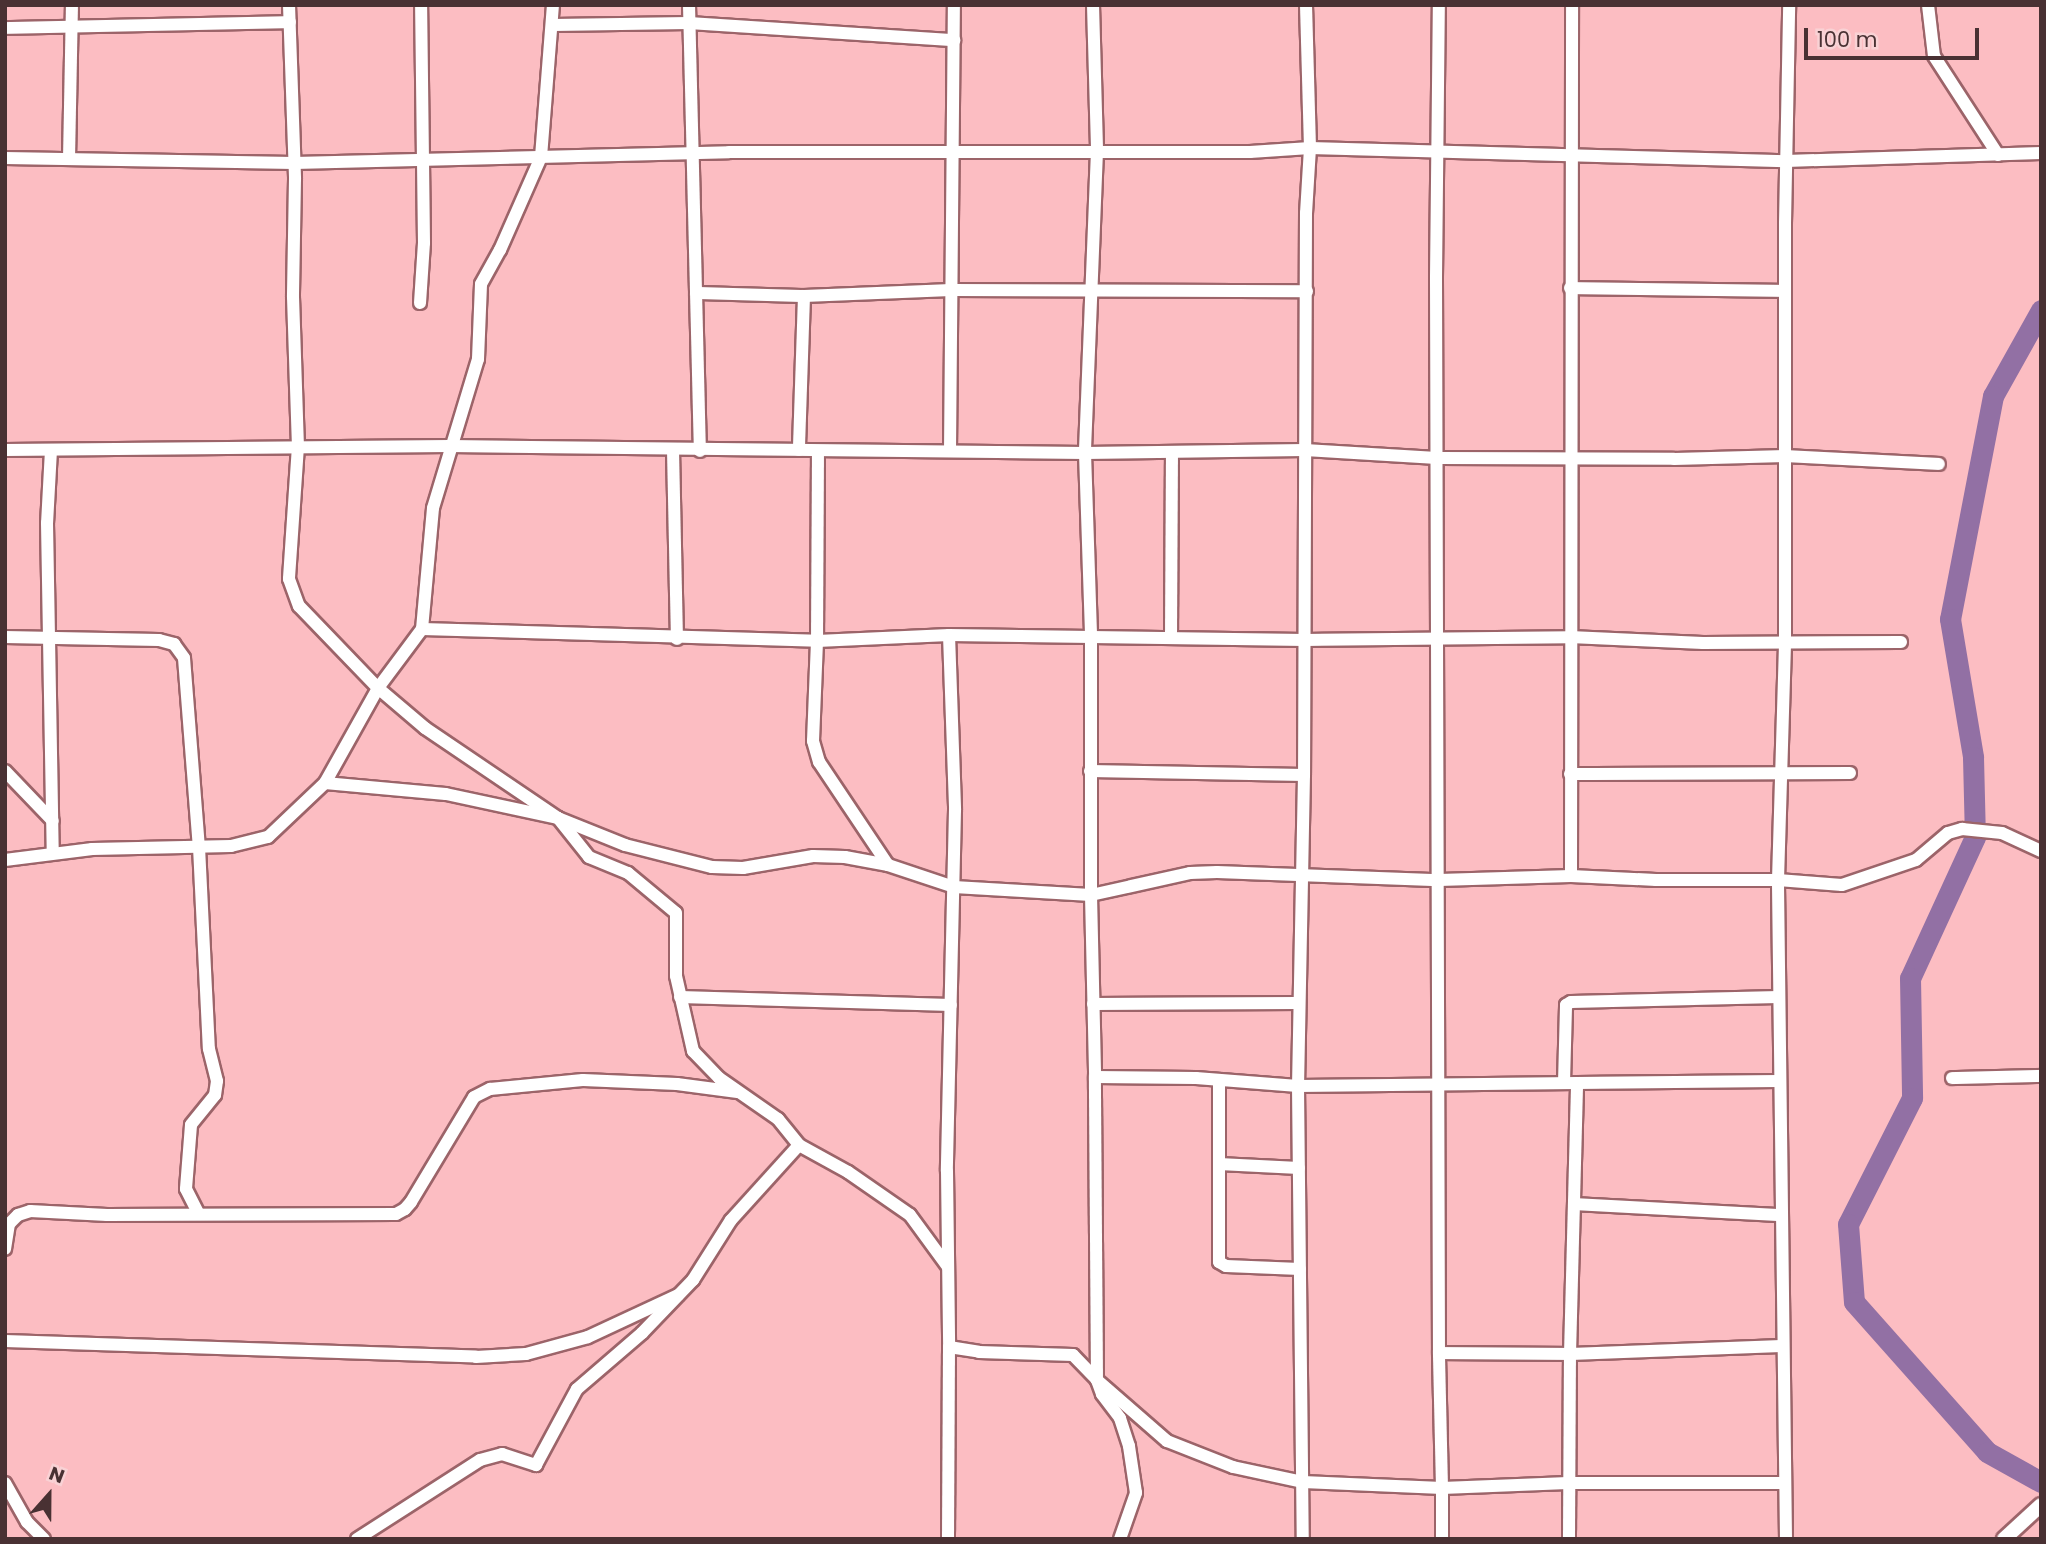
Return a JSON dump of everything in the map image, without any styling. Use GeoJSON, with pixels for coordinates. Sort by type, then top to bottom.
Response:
{"type":"FeatureCollection","features":[{"type":"Feature","properties":{"kind":"street"},"geometry":{"type":"LineString","coordinates":[[69,159],[72,5]]}},
{"type":"Feature","properties":{"kind":"street"},"geometry":{"type":"LineString","coordinates":[[289,5],[298,446],[289,579],[299,606],[378,688],[449,746],[558,818],[589,857],[628,873],[676,912],[676,976],[693,1051],[737,1092],[778,1119],[799,1145],[848,1172],[910,1215],[948,1268]]}},
{"type":"Feature","properties":{"kind":"street"},"geometry":{"type":"LineString","coordinates":[[420,303],[423,160],[421,5]]}},
{"type":"Feature","properties":{"kind":"street"},"geometry":{"type":"LineString","coordinates":[[5,860],[53,853],[231,845],[268,837],[325,783],[378,688],[422,629],[433,508],[478,359],[481,284],[541,157],[554,25],[553,5]]}},
{"type":"Feature","properties":{"kind":"street"},"geometry":{"type":"LineString","coordinates":[[689,5],[700,451]]}},
{"type":"Feature","properties":{"kind":"street"},"geometry":{"type":"LineString","coordinates":[[950,452],[954,5]]}},
{"type":"Feature","properties":{"kind":"street"},"geometry":{"type":"LineString","coordinates":[[1093,5],[1097,151],[1084,453],[1091,636],[1097,1380],[1102,1394],[1120,1418],[1134,1473],[1136,1493],[1120,1539]]}},
{"type":"Feature","properties":{"kind":"street"},"geometry":{"type":"LineString","coordinates":[[1303,1539],[1298,1086],[1310,148],[1306,5]]}},
{"type":"Feature","properties":{"kind":"street"},"geometry":{"type":"LineString","coordinates":[[1440,5],[1436,639],[1441,1539]]}},
{"type":"Feature","properties":{"kind":"street"},"geometry":{"type":"LineString","coordinates":[[1571,876],[1572,5]]}},
{"type":"Feature","properties":{"kind":"street"},"geometry":{"type":"LineString","coordinates":[[1786,1539],[1779,1081],[1779,880],[1785,640],[1785,291],[1789,5]]}},
{"type":"Feature","properties":{"kind":"street"},"geometry":{"type":"LineString","coordinates":[[1928,5],[1934,56],[1998,155]]}},
{"type":"Feature","properties":{"kind":"street"},"geometry":{"type":"LineString","coordinates":[[5,28],[290,22]]}},
{"type":"Feature","properties":{"kind":"street"},"geometry":{"type":"LineString","coordinates":[[554,25],[689,23],[954,40]]}},
{"type":"Feature","properties":{"kind":"street"},"geometry":{"type":"LineString","coordinates":[[5,158],[294,163],[693,153],[912,153],[951,150],[1250,152],[1310,148],[1786,161],[2041,153]]}},
{"type":"Feature","properties":{"kind":"street"},"geometry":{"type":"LineString","coordinates":[[1570,288],[1785,291]]}},
{"type":"Feature","properties":{"kind":"street"},"geometry":{"type":"LineString","coordinates":[[696,293],[735,297],[951,290],[1307,291]]}},
{"type":"Feature","properties":{"kind":"street"},"geometry":{"type":"LineString","coordinates":[[799,450],[804,296]]}},
{"type":"Feature","properties":{"kind":"street"},"geometry":{"type":"LineString","coordinates":[[5,450],[450,446],[700,451],[1084,453],[1306,450],[1437,458],[1786,456],[1939,464]]}},
{"type":"Feature","properties":{"kind":"street"},"geometry":{"type":"LineString","coordinates":[[51,450],[47,523],[53,853]]}},
{"type":"Feature","properties":{"kind":"street"},"geometry":{"type":"LineString","coordinates":[[673,450],[677,639]]}},
{"type":"Feature","properties":{"kind":"street"},"geometry":{"type":"LineString","coordinates":[[818,451],[817,641],[813,741],[819,762],[888,865]]}},
{"type":"Feature","properties":{"kind":"street"},"geometry":{"type":"LineString","coordinates":[[1171,638],[1172,452]]}},
{"type":"Feature","properties":{"kind":"street"},"geometry":{"type":"LineString","coordinates":[[422,629],[677,639],[817,641],[948,635],[1305,640],[1570,637],[1703,643],[1785,640],[1901,642]]}},
{"type":"Feature","properties":{"kind":"street"},"geometry":{"type":"LineString","coordinates":[[948,635],[954,887],[948,1268],[948,1539]]}},
{"type":"Feature","properties":{"kind":"street"},"geometry":{"type":"LineString","coordinates":[[5,637],[159,640],[174,644],[184,658],[199,847],[209,1049],[217,1081],[215,1095],[191,1125],[186,1189],[199,1214]]}},
{"type":"Feature","properties":{"kind":"street"},"geometry":{"type":"LineString","coordinates":[[5,771],[52,821]]}},
{"type":"Feature","properties":{"kind":"street"},"geometry":{"type":"LineString","coordinates":[[1090,771],[1304,775]]}},
{"type":"Feature","properties":{"kind":"street"},"geometry":{"type":"LineString","coordinates":[[1570,774],[1850,774]]}},
{"type":"Feature","properties":{"kind":"street"},"geometry":{"type":"LineString","coordinates":[[325,783],[446,794],[558,818],[625,845],[712,867],[743,868],[813,856],[845,858],[888,865],[954,887],[1091,895],[1189,873],[1439,880],[1571,876],[1656,880],[1779,880],[1842,885],[1879,875],[1916,860],[1948,833],[1962,829],[2002,833],[2041,851]]}},
{"type":"Feature","properties":{"kind":"street"},"geometry":{"type":"LineString","coordinates":[[680,997],[951,1005]]}},
{"type":"Feature","properties":{"kind":"street"},"geometry":{"type":"LineString","coordinates":[[1569,1539],[1570,1354],[1575,1204],[1566,1005],[1571,1002],[1779,997]]}},
{"type":"Feature","properties":{"kind":"street"},"geometry":{"type":"LineString","coordinates":[[1093,1004],[1299,1003]]}},
{"type":"Feature","properties":{"kind":"street"},"geometry":{"type":"LineString","coordinates":[[1952,1078],[2041,1076]]}},
{"type":"Feature","properties":{"kind":"street"},"geometry":{"type":"LineString","coordinates":[[1095,1077],[1219,1080],[1298,1086],[1779,1081]]}},
{"type":"Feature","properties":{"kind":"street"},"geometry":{"type":"LineString","coordinates":[[5,1249],[9,1223],[18,1215],[30,1211],[396,1214],[411,1202],[474,1097],[490,1089],[583,1080],[677,1084],[737,1092]]}},
{"type":"Feature","properties":{"kind":"street"},"geometry":{"type":"LineString","coordinates":[[1219,1080],[1219,1262],[1226,1266],[1300,1269]]}},
{"type":"Feature","properties":{"kind":"street"},"geometry":{"type":"LineString","coordinates":[[357,1539],[480,1460],[502,1454],[536,1465],[577,1389],[642,1333],[678,1295],[704,1266],[731,1220],[799,1145]]}},
{"type":"Feature","properties":{"kind":"street"},"geometry":{"type":"LineString","coordinates":[[1219,1164],[1299,1168]]}},
{"type":"Feature","properties":{"kind":"street"},"geometry":{"type":"LineString","coordinates":[[1575,1204],[1781,1215]]}},
{"type":"Feature","properties":{"kind":"street"},"geometry":{"type":"LineString","coordinates":[[5,1341],[476,1357],[526,1354],[588,1337],[678,1295]]}},
{"type":"Feature","properties":{"kind":"street"},"geometry":{"type":"LineString","coordinates":[[1439,1353],[1570,1354],[1782,1346]]}},
{"type":"Feature","properties":{"kind":"street"},"geometry":{"type":"LineString","coordinates":[[949,1347],[979,1352],[1073,1355],[1097,1380],[1167,1441],[1185,1451],[1233,1468],[1303,1482],[1442,1488],[1568,1483],[1785,1483]]}},
{"type":"Feature","properties":{"kind":"street"},"geometry":{"type":"LineString","coordinates":[[5,1483],[27,1522],[44,1539]]}},
{"type":"Feature","properties":{"kind":"street"},"geometry":{"type":"LineString","coordinates":[[2004,1539],[2041,1505]]}},
{"type":"Feature","properties":{"kind":"waterway"},"geometry":{"type":"LineString","coordinates":[[2041,310],[1993,396],[1950,619],[1973,757],[1975,837],[1910,978],[1912,1098],[1848,1224],[1854,1302],[1987,1452],[2041,1482]]}}]}
